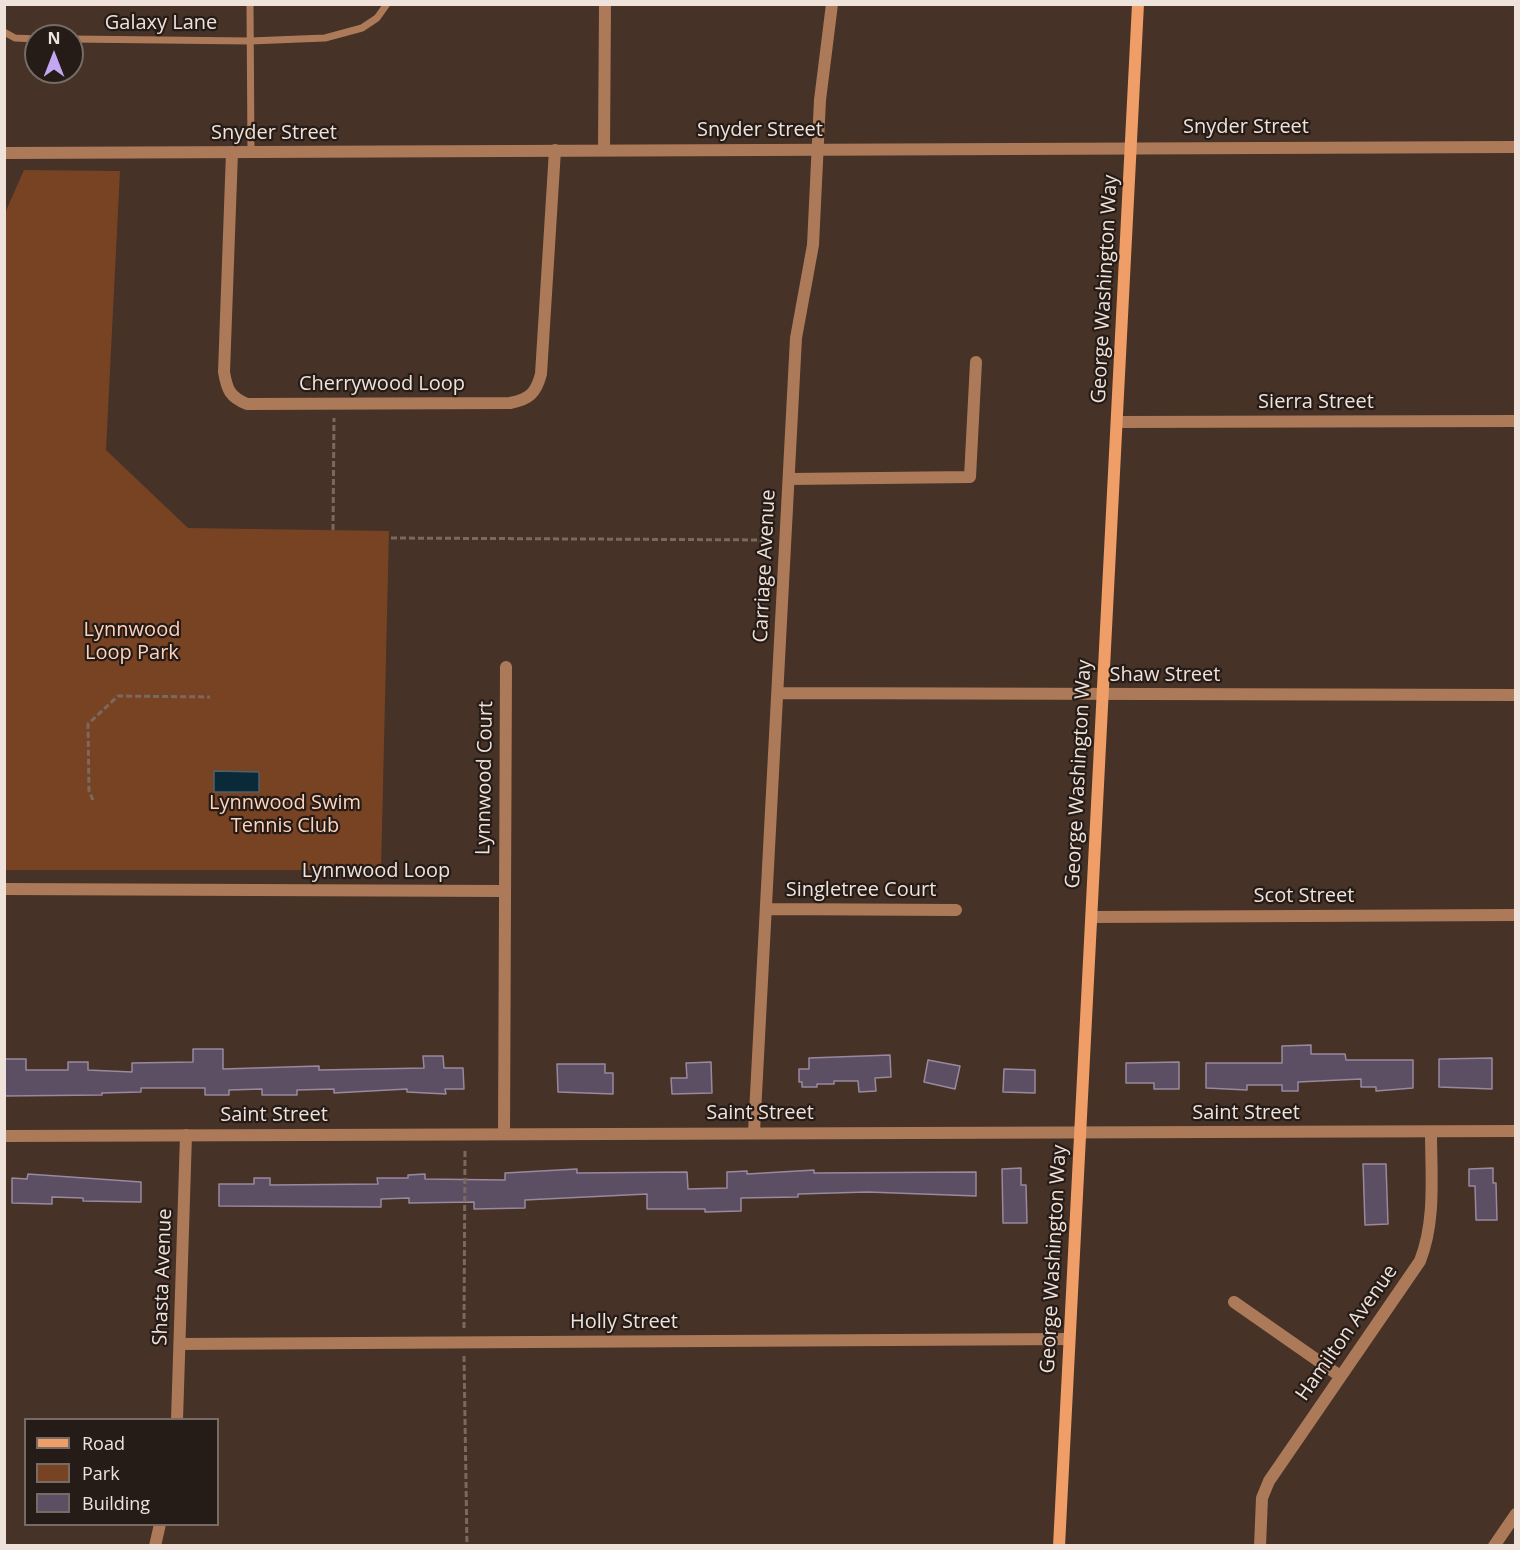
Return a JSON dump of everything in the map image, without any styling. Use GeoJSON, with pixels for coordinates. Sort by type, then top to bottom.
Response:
{"type":"FeatureCollection","features":[{"type":"Feature","properties":{"kind":"main road","name":"George Washington Way"},"geometry":{"type":"LineString","coordinates":[[1059,1545],[1138,4]]}},
{"type":"Feature","properties":{"kind":"street"},"geometry":{"type":"LineString","coordinates":[[604,150],[605,4]]}},
{"type":"Feature","properties":{"kind":"street","name":"Carriage Avenue"},"geometry":{"type":"LineString","coordinates":[[754,1132],[796,338],[813,245],[823,65],[832,4]]}},
{"type":"Feature","properties":{"kind":"street","name":"Snyder Street"},"geometry":{"type":"LineString","coordinates":[[4,153],[1515,147]]}},
{"type":"Feature","properties":{"kind":"street","name":"Cherrywood Loop"},"geometry":{"type":"LineString","coordinates":[[232,152],[224,372],[227,388],[234,399],[248,404],[474,403],[526,400],[537,389],[541,374],[555,150]]}},
{"type":"Feature","properties":{"kind":"street"},"geometry":{"type":"LineString","coordinates":[[789,479],[970,477],[976,362]]}},
{"type":"Feature","properties":{"kind":"street","name":"Sierra Street"},"geometry":{"type":"LineString","coordinates":[[1117,422],[1515,421]]}},
{"type":"Feature","properties":{"kind":"street","name":"Lynnwood Court"},"geometry":{"type":"LineString","coordinates":[[504,891],[506,667]]}},
{"type":"Feature","properties":{"kind":"street","name":"Shaw Street"},"geometry":{"type":"LineString","coordinates":[[777,693],[1515,695]]}},
{"type":"Feature","properties":{"kind":"street","name":"Lynnwood Loop"},"geometry":{"type":"LineString","coordinates":[[4,889],[504,891]]}},
{"type":"Feature","properties":{"kind":"street"},"geometry":{"type":"LineString","coordinates":[[504,891],[504,1134]]}},
{"type":"Feature","properties":{"kind":"street","name":"Singletree Court"},"geometry":{"type":"LineString","coordinates":[[766,909],[956,910]]}},
{"type":"Feature","properties":{"kind":"street","name":"Scot Street"},"geometry":{"type":"LineString","coordinates":[[1092,917],[1515,915]]}},
{"type":"Feature","properties":{"kind":"street","name":"Saint Street"},"geometry":{"type":"LineString","coordinates":[[4,1136],[1515,1131]]}},
{"type":"Feature","properties":{"kind":"street","name":"Hamilton Avenue"},"geometry":{"type":"LineString","coordinates":[[1260,1545],[1262,1498],[1269,1481],[1420,1261],[1429,1239],[1431,1132]]}},
{"type":"Feature","properties":{"kind":"street","name":"Shasta Avenue"},"geometry":{"type":"LineString","coordinates":[[177,1418],[186,1135]]}},
{"type":"Feature","properties":{"kind":"street"},"geometry":{"type":"LineString","coordinates":[[1234,1302],[1340,1376]]}},
{"type":"Feature","properties":{"kind":"street","name":"Holly Street"},"geometry":{"type":"LineString","coordinates":[[180,1344],[1069,1339]]}},
{"type":"Feature","properties":{"kind":"street"},"geometry":{"type":"LineString","coordinates":[[1494,1545],[1515,1514]]}},
{"type":"Feature","properties":{"kind":"street"},"geometry":{"type":"LineString","coordinates":[[155,1545],[160,1526]]}},
{"type":"Feature","properties":{"kind":"lane"},"geometry":{"type":"LineString","coordinates":[[250,4],[251,152]]}},
{"type":"Feature","properties":{"kind":"lane","name":"Galaxy Lane"},"geometry":{"type":"LineString","coordinates":[[84,39],[325,38],[347,34],[377,18],[387,4]]}},
{"type":"Feature","properties":{"kind":"lane"},"geometry":{"type":"LineString","coordinates":[[4,32],[15,38],[24,38]]}},
{"type":"Feature","properties":{"kind":"path"},"geometry":{"type":"LineString","coordinates":[[333,530],[334,418]]}},
{"type":"Feature","properties":{"kind":"path"},"geometry":{"type":"LineString","coordinates":[[391,538],[770,540]]}},
{"type":"Feature","properties":{"kind":"path"},"geometry":{"type":"LineString","coordinates":[[93,800],[89,790],[88,724],[118,696],[210,697]]}},
{"type":"Feature","properties":{"kind":"green space","name":"Lynnwood Loop Park"},"geometry":{"type":"Polygon","coordinates":[[[24,170],[120,171],[106,450],[188,528],[389,531],[381,870],[5,870],[5,213],[24,170]]]}},
{"type":"Feature","properties":{"kind":"water"},"geometry":{"type":"Polygon","coordinates":[[[214,771],[259,772],[259,792],[214,792],[214,771]]]}},
{"type":"Feature","properties":{"kind":"building"},"geometry":{"type":"Polygon","coordinates":[[[1311,1045],[1311,1054],[1345,1054],[1346,1060],[1413,1060],[1413,1088],[1376,1091],[1376,1087],[1361,1087],[1361,1079],[1298,1082],[1298,1091],[1282,1091],[1282,1085],[1247,1085],[1247,1090],[1206,1088],[1206,1063],[1282,1063],[1282,1046],[1311,1045]]]}},
{"type":"Feature","properties":{"kind":"building"},"geometry":{"type":"Polygon","coordinates":[[[193,1049],[223,1049],[223,1069],[319,1066],[319,1070],[424,1068],[423,1056],[443,1056],[444,1068],[463,1068],[464,1089],[445,1089],[446,1094],[407,1092],[407,1089],[334,1093],[334,1089],[297,1090],[297,1095],[262,1095],[262,1089],[229,1090],[229,1095],[205,1095],[205,1088],[141,1088],[141,1092],[102,1093],[102,1095],[4,1096],[4,1059],[26,1059],[26,1070],[68,1070],[68,1062],[88,1062],[88,1070],[132,1072],[132,1063],[193,1062],[193,1049]]]}},
{"type":"Feature","properties":{"kind":"building"},"geometry":{"type":"Polygon","coordinates":[[[890,1055],[891,1077],[875,1078],[876,1091],[859,1092],[858,1081],[834,1081],[834,1084],[817,1084],[817,1087],[802,1087],[802,1082],[799,1082],[799,1069],[809,1069],[809,1058],[890,1055]]]}},
{"type":"Feature","properties":{"kind":"building"},"geometry":{"type":"Polygon","coordinates":[[[1492,1058],[1492,1089],[1439,1087],[1439,1059],[1492,1058]]]}},
{"type":"Feature","properties":{"kind":"building"},"geometry":{"type":"Polygon","coordinates":[[[928,1060],[960,1066],[955,1089],[924,1082],[928,1060]]]}},
{"type":"Feature","properties":{"kind":"building"},"geometry":{"type":"Polygon","coordinates":[[[711,1062],[712,1093],[672,1094],[671,1078],[687,1078],[686,1063],[711,1062]]]}},
{"type":"Feature","properties":{"kind":"building"},"geometry":{"type":"Polygon","coordinates":[[[1179,1062],[1179,1089],[1154,1089],[1154,1083],[1126,1083],[1126,1063],[1179,1062]]]}},
{"type":"Feature","properties":{"kind":"building"},"geometry":{"type":"Polygon","coordinates":[[[557,1064],[605,1064],[605,1073],[613,1073],[613,1094],[558,1092],[557,1064]]]}},
{"type":"Feature","properties":{"kind":"building"},"geometry":{"type":"Polygon","coordinates":[[[1004,1069],[1035,1070],[1035,1093],[1003,1092],[1004,1069]]]}},
{"type":"Feature","properties":{"kind":"building"},"geometry":{"type":"Polygon","coordinates":[[[1363,1164],[1386,1164],[1388,1224],[1365,1225],[1363,1164]]]}},
{"type":"Feature","properties":{"kind":"building"},"geometry":{"type":"Polygon","coordinates":[[[1021,1168],[1021,1185],[1026,1185],[1027,1223],[1003,1223],[1002,1169],[1021,1168]]]}},
{"type":"Feature","properties":{"kind":"building"},"geometry":{"type":"Polygon","coordinates":[[[1493,1168],[1493,1183],[1496,1183],[1497,1220],[1476,1220],[1475,1186],[1469,1186],[1469,1169],[1493,1168]]]}},
{"type":"Feature","properties":{"kind":"building"},"geometry":{"type":"Polygon","coordinates":[[[577,1169],[577,1173],[687,1172],[688,1189],[727,1188],[727,1172],[747,1171],[747,1174],[814,1170],[814,1173],[976,1172],[976,1196],[868,1192],[798,1194],[798,1197],[741,1198],[741,1211],[705,1212],[705,1209],[647,1209],[647,1194],[525,1200],[525,1208],[474,1209],[474,1202],[409,1203],[409,1198],[381,1199],[381,1207],[219,1206],[219,1184],[254,1184],[254,1178],[270,1178],[270,1185],[378,1184],[377,1178],[408,1178],[408,1175],[425,1174],[425,1179],[505,1180],[505,1173],[577,1169]]]}},
{"type":"Feature","properties":{"kind":"building"},"geometry":{"type":"Polygon","coordinates":[[[28,1174],[141,1182],[141,1202],[83,1201],[83,1198],[52,1197],[52,1204],[12,1203],[12,1178],[27,1179],[28,1174]]]}},
{"type":"Feature","properties":{"kind":"park label","name":"Lynnwood Swim Tennis Club"},"geometry":{"type":"Point","coordinates":[285,814]}}]}
